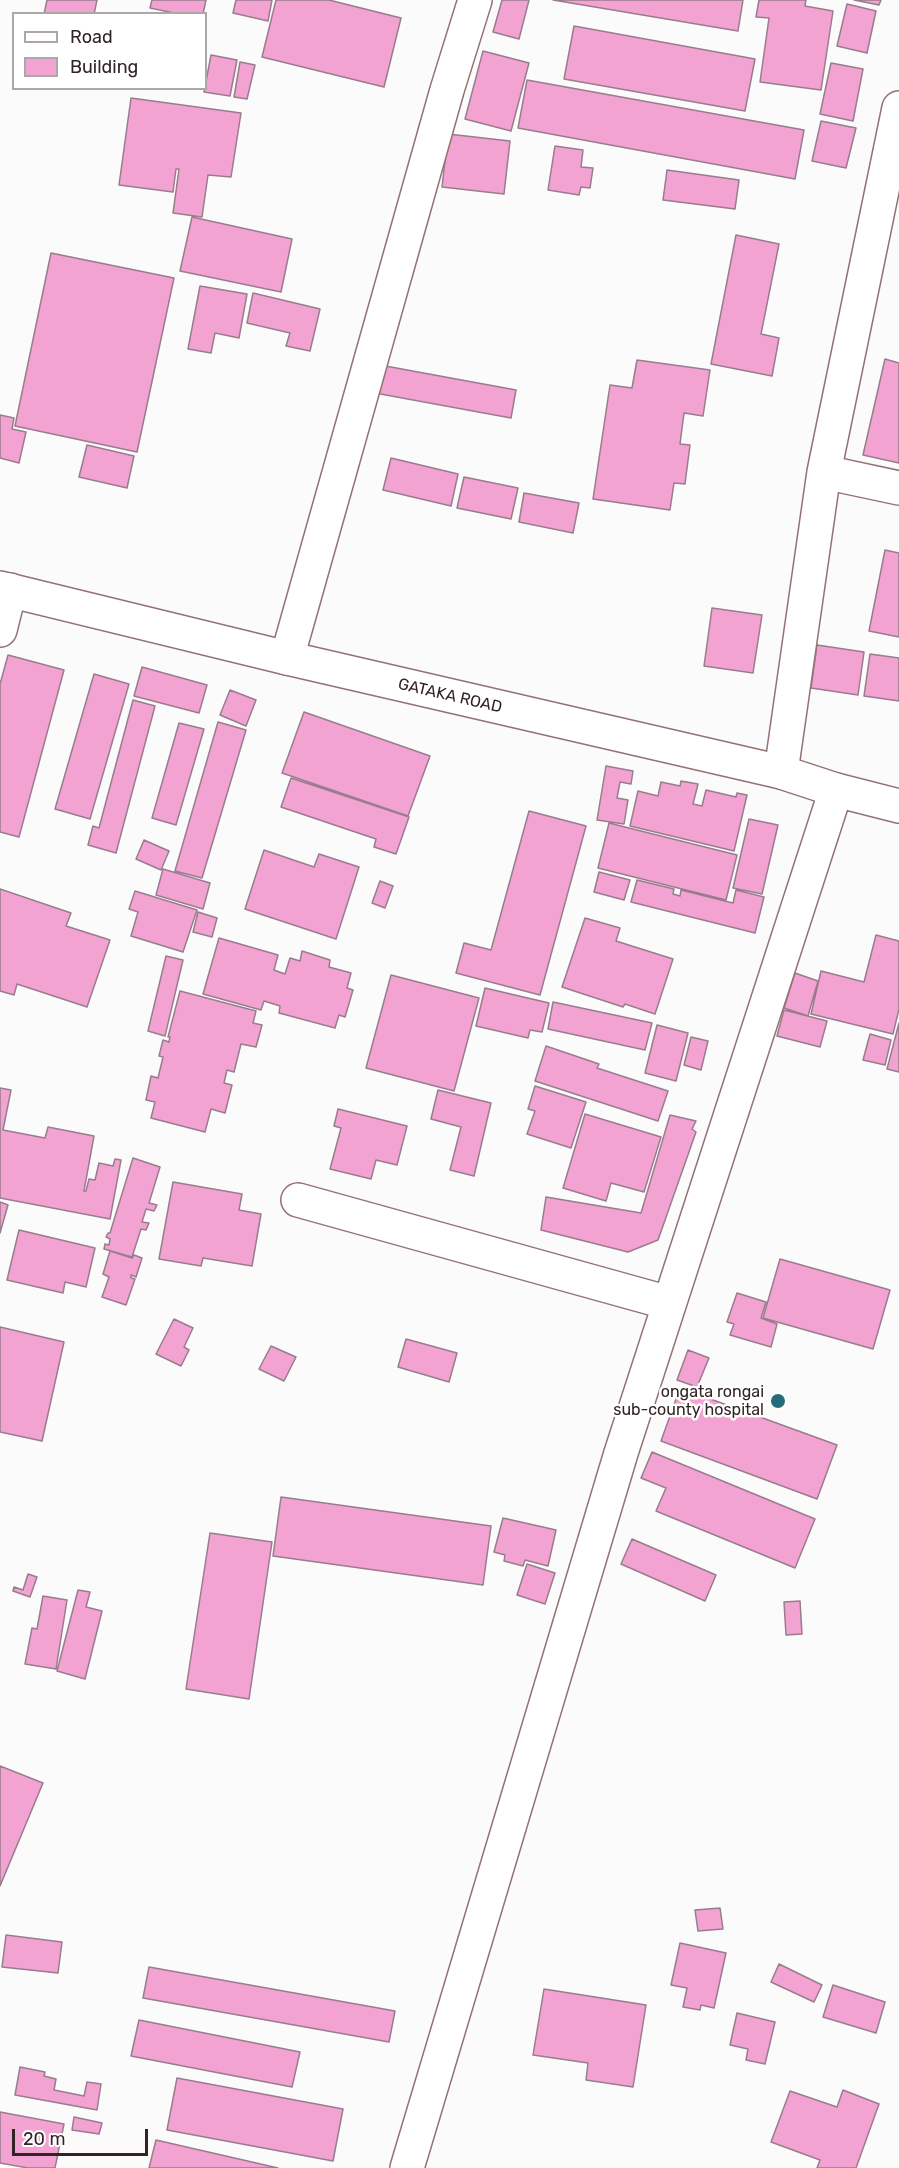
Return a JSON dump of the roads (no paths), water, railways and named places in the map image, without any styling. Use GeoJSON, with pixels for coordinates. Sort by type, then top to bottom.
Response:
{"type":"FeatureCollection","features":[{"type":"Feature","properties":{"kind":"street"},"geometry":{"type":"LineString","coordinates":[[287,658],[447,90],[475,0]]}},
{"type":"Feature","properties":{"kind":"street"},"geometry":{"type":"LineString","coordinates":[[781,772],[824,472],[899,108]]}},
{"type":"Feature","properties":{"kind":"street"},"geometry":{"type":"LineString","coordinates":[[824,472],[899,488]]}},
{"type":"Feature","properties":{"kind":"street"},"geometry":{"type":"LineString","coordinates":[[0,630],[5,589]]}},
{"type":"Feature","properties":{"kind":"street","name":"GATAKA ROAD"},"geometry":{"type":"LineString","coordinates":[[5,589],[287,658],[781,772],[836,790],[899,806]]}},
{"type":"Feature","properties":{"kind":"street"},"geometry":{"type":"LineString","coordinates":[[407,2168],[617,1464],[836,790]]}},
{"type":"Feature","properties":{"kind":"street"},"geometry":{"type":"LineString","coordinates":[[298,1200],[669,1303]]}},
{"type":"Feature","properties":{"kind":"place","name":"ongata rongai sub-county hospital"},"geometry":{"type":"Point","coordinates":[778,1401]}}]}
